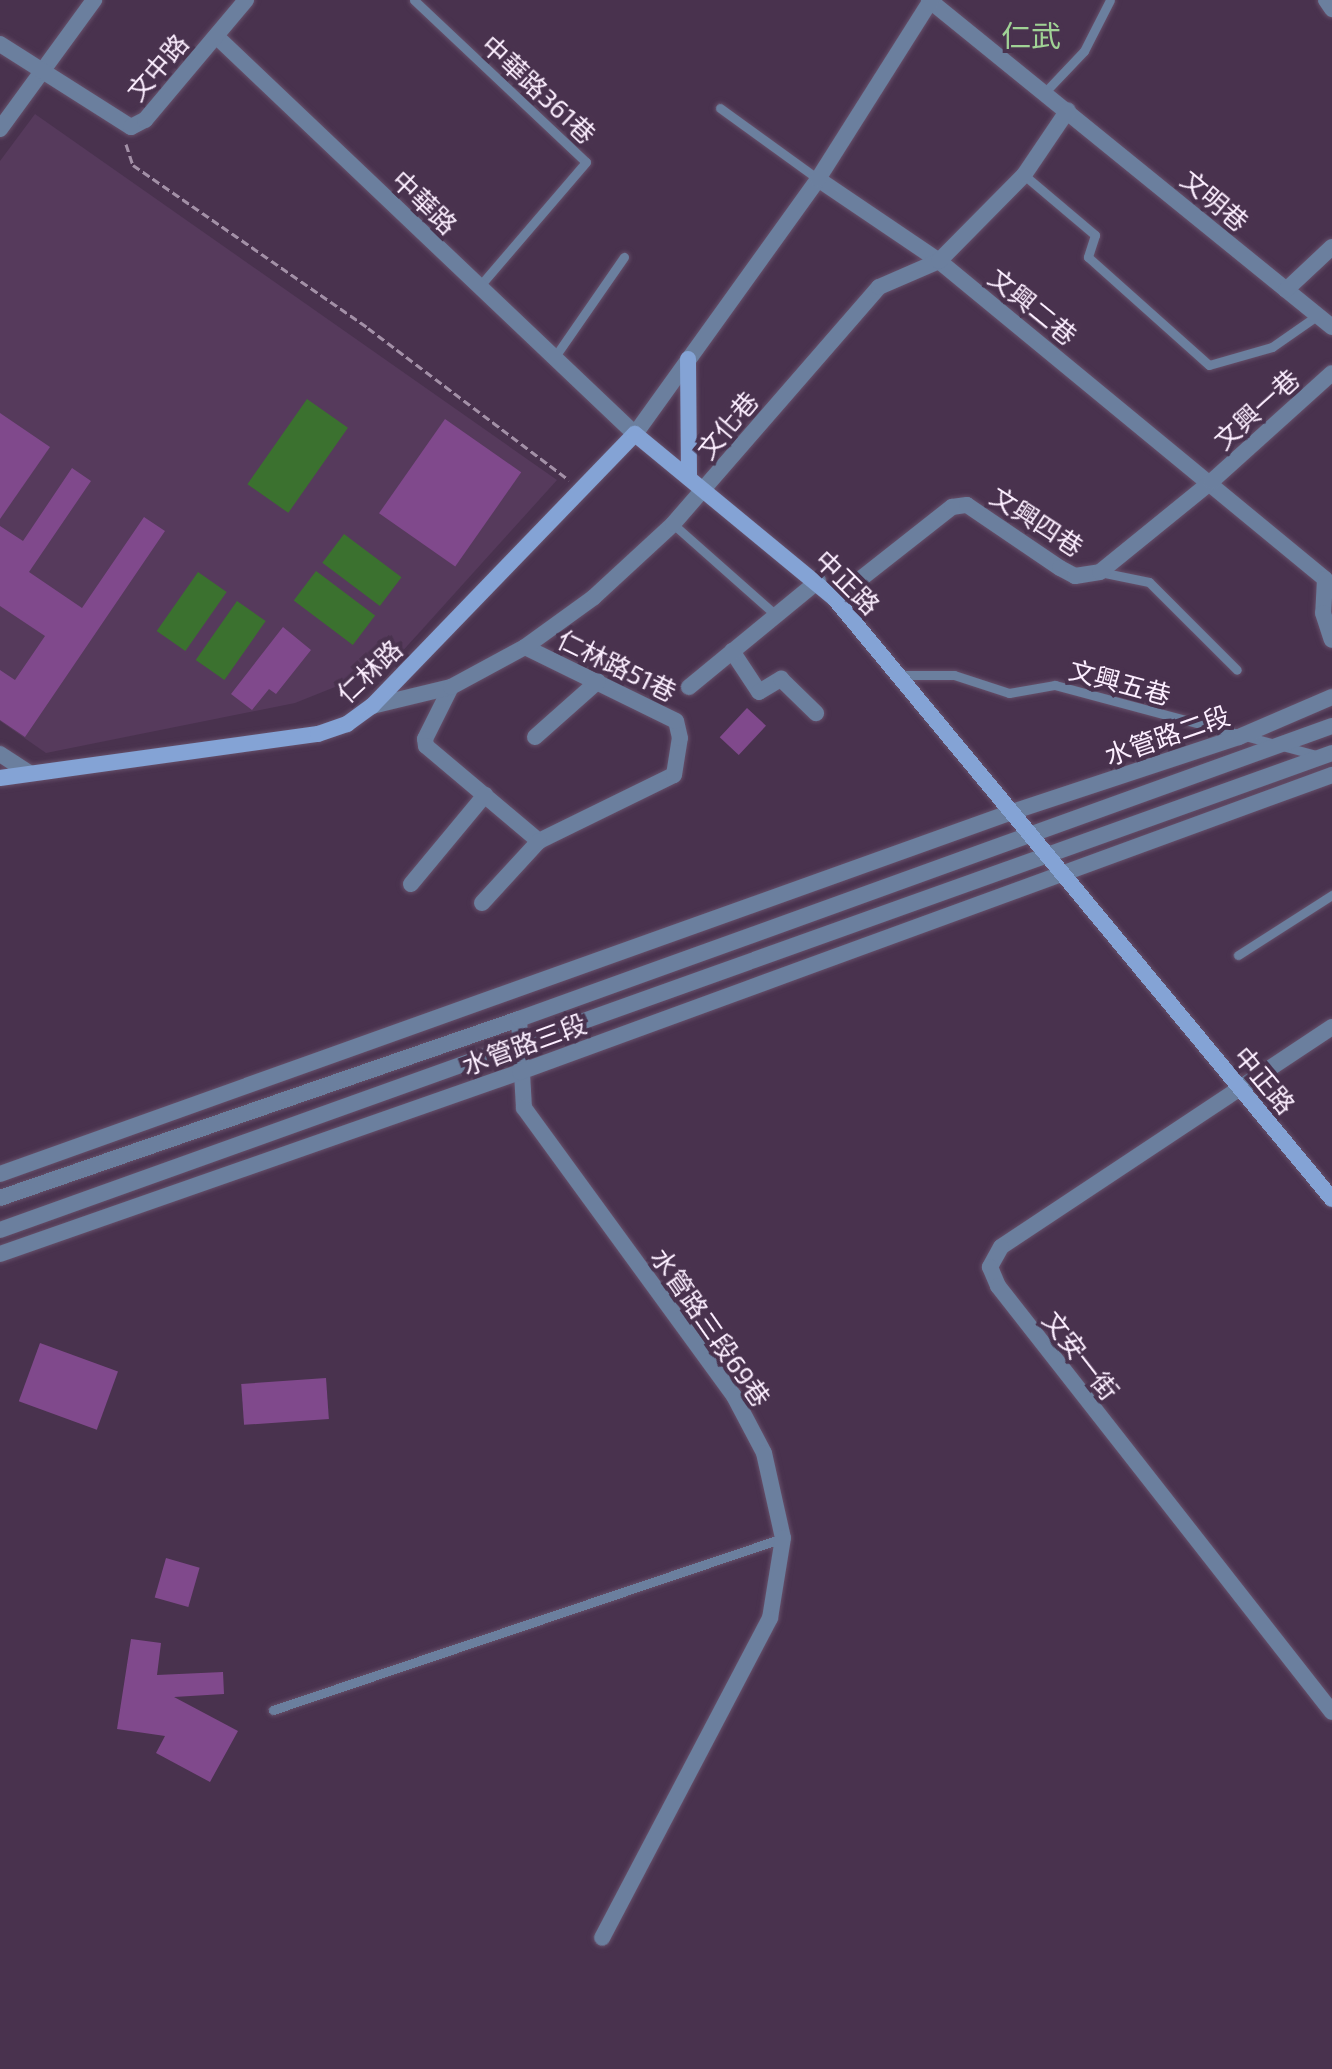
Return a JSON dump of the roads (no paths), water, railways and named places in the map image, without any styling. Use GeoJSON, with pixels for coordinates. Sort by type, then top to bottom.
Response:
{"type":"FeatureCollection","features":[{"type":"Feature","properties":{"kind":"main road"},"geometry":{"type":"LineString","coordinates":[[688,359],[689,478]]}},
{"type":"Feature","properties":{"kind":"main road","name":"中正路"},"geometry":{"type":"LineString","coordinates":[[635,434],[818,581],[835,599],[1015,811],[1332,1199]]}},
{"type":"Feature","properties":{"kind":"main road","name":"仁林路"},"geometry":{"type":"LineString","coordinates":[[0,778],[318,734],[347,724],[372,706],[635,434]]}},
{"type":"Feature","properties":{"kind":"street"},"geometry":{"type":"LineString","coordinates":[[0,129],[94,0]]}},
{"type":"Feature","properties":{"kind":"street"},"geometry":{"type":"LineString","coordinates":[[216,36],[246,0]]}},
{"type":"Feature","properties":{"kind":"street"},"geometry":{"type":"LineString","coordinates":[[635,434],[818,179],[930,0]]}},
{"type":"Feature","properties":{"kind":"street","name":"文明巷"},"geometry":{"type":"LineString","coordinates":[[930,0],[1046,91],[1332,327]]}},
{"type":"Feature","properties":{"kind":"street"},"geometry":{"type":"LineString","coordinates":[[1326,0],[1332,9]]}},
{"type":"Feature","properties":{"kind":"street","name":"文中路"},"geometry":{"type":"LineString","coordinates":[[41,73],[126,126],[145,120],[216,36]]}},
{"type":"Feature","properties":{"kind":"street","name":"中華路"},"geometry":{"type":"LineString","coordinates":[[216,36],[635,434]]}},
{"type":"Feature","properties":{"kind":"street"},"geometry":{"type":"LineString","coordinates":[[0,44],[41,73]]}},
{"type":"Feature","properties":{"kind":"street","name":"文化巷"},"geometry":{"type":"LineString","coordinates":[[372,706],[451,687],[525,647],[594,597],[673,524],[879,287],[939,261],[1024,175],[1068,110]]}},
{"type":"Feature","properties":{"kind":"street","name":"文興二巷"},"geometry":{"type":"LineString","coordinates":[[818,179],[939,261],[1328,577]]}},
{"type":"Feature","properties":{"kind":"street"},"geometry":{"type":"LineString","coordinates":[[1286,290],[1332,247]]}},
{"type":"Feature","properties":{"kind":"street","name":"文興一巷"},"geometry":{"type":"LineString","coordinates":[[1212,481],[1332,373]]}},
{"type":"Feature","properties":{"kind":"street","name":"文興四巷"},"geometry":{"type":"LineString","coordinates":[[835,599],[952,507],[967,505],[1075,576],[1100,572],[1212,481]]}},
{"type":"Feature","properties":{"kind":"street"},"geometry":{"type":"LineString","coordinates":[[1328,577],[1327,612],[1332,640]]}},
{"type":"Feature","properties":{"kind":"street"},"geometry":{"type":"LineString","coordinates":[[689,687],[818,581]]}},
{"type":"Feature","properties":{"kind":"street","name":"仁林路51巷"},"geometry":{"type":"LineString","coordinates":[[482,903],[539,841],[674,775],[680,738],[676,721],[525,647]]}},
{"type":"Feature","properties":{"kind":"street"},"geometry":{"type":"LineString","coordinates":[[732,651],[759,692],[781,679],[816,713]]}},
{"type":"Feature","properties":{"kind":"street"},"geometry":{"type":"LineString","coordinates":[[535,737],[598,681]]}},
{"type":"Feature","properties":{"kind":"street"},"geometry":{"type":"LineString","coordinates":[[451,687],[425,739],[426,746],[539,841]]}},
{"type":"Feature","properties":{"kind":"street","name":"水管路二段"},"geometry":{"type":"LineString","coordinates":[[1015,811],[1239,737],[1332,697]]}},
{"type":"Feature","properties":{"kind":"street","name":"水管路二段"},"geometry":{"type":"LineString","coordinates":[[1032,833],[1332,726]]}},
{"type":"Feature","properties":{"kind":"street"},"geometry":{"type":"LineString","coordinates":[[0,754],[29,773]]}},
{"type":"Feature","properties":{"kind":"street"},"geometry":{"type":"LineString","coordinates":[[1048,853],[1329,756]]}},
{"type":"Feature","properties":{"kind":"street"},"geometry":{"type":"LineString","coordinates":[[1062,872],[1332,775]]}},
{"type":"Feature","properties":{"kind":"street"},"geometry":{"type":"LineString","coordinates":[[411,884],[485,795]]}},
{"type":"Feature","properties":{"kind":"street","name":"水管路三段"},"geometry":{"type":"LineString","coordinates":[[0,1174],[1015,811]]}},
{"type":"Feature","properties":{"kind":"street","name":"水管路三段"},"geometry":{"type":"LineString","coordinates":[[0,1198],[519,1019],[1032,833]]}},
{"type":"Feature","properties":{"kind":"street","name":"水管路三段"},"geometry":{"type":"LineString","coordinates":[[0,1230],[519,1047],[1048,853]]}},
{"type":"Feature","properties":{"kind":"street","name":"水管路三段"},"geometry":{"type":"LineString","coordinates":[[0,1254],[520,1072],[1062,872]]}},
{"type":"Feature","properties":{"kind":"street","name":"水管路三段69巷"},"geometry":{"type":"LineString","coordinates":[[519,1019],[524,1108],[741,1408],[764,1453],[783,1538],[770,1618],[602,1938]]}},
{"type":"Feature","properties":{"kind":"street"},"geometry":{"type":"LineString","coordinates":[[1239,1087],[1332,1027]]}},
{"type":"Feature","properties":{"kind":"street","name":"文安一街"},"geometry":{"type":"LineString","coordinates":[[1239,1087],[1001,1247],[990,1267],[1007,1298],[1332,1712]]}},
{"type":"Feature","properties":{"kind":"lane","name":"中華路361巷"},"geometry":{"type":"LineString","coordinates":[[414,0],[586,162],[479,287]]}},
{"type":"Feature","properties":{"kind":"lane"},"geometry":{"type":"LineString","coordinates":[[1046,91],[1084,51],[1110,0]]}},
{"type":"Feature","properties":{"kind":"lane"},"geometry":{"type":"LineString","coordinates":[[720,108],[818,179]]}},
{"type":"Feature","properties":{"kind":"lane"},"geometry":{"type":"LineString","coordinates":[[1024,175],[1095,235],[1088,257],[1209,365],[1272,347],[1318,315]]}},
{"type":"Feature","properties":{"kind":"lane"},"geometry":{"type":"LineString","coordinates":[[554,358],[624,257]]}},
{"type":"Feature","properties":{"kind":"lane"},"geometry":{"type":"LineString","coordinates":[[673,524],[776,615]]}},
{"type":"Feature","properties":{"kind":"lane"},"geometry":{"type":"LineString","coordinates":[[1100,572],[1149,582],[1237,670]]}},
{"type":"Feature","properties":{"kind":"lane","name":"文興五巷"},"geometry":{"type":"LineString","coordinates":[[901,675],[954,675],[1009,693],[1055,685],[1239,737],[1329,756]]}},
{"type":"Feature","properties":{"kind":"lane"},"geometry":{"type":"LineString","coordinates":[[1238,955],[1332,895]]}},
{"type":"Feature","properties":{"kind":"lane"},"geometry":{"type":"LineString","coordinates":[[273,1710],[783,1538]]}},
{"type":"Feature","properties":{"kind":"district","name":"仁武"},"geometry":{"type":"Point","coordinates":[1031,35]}}]}
